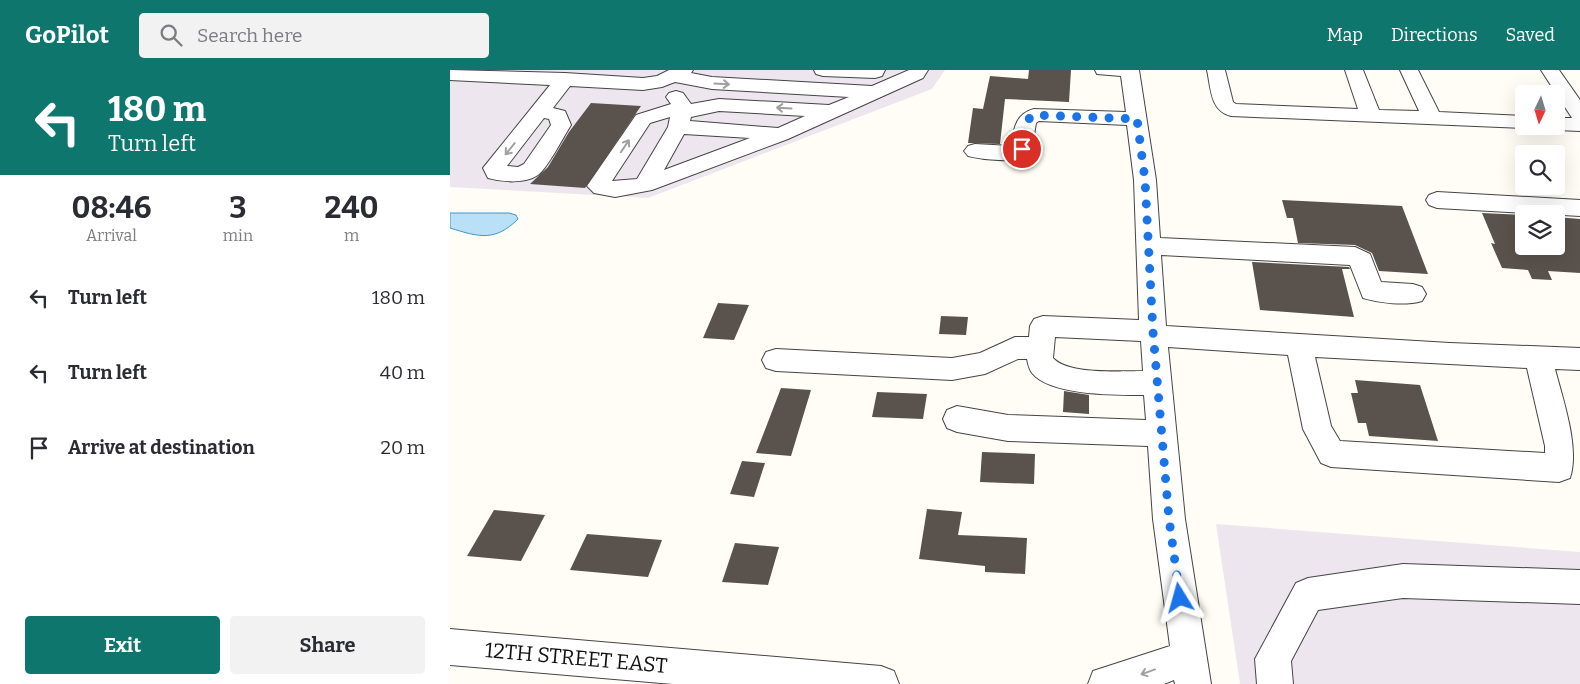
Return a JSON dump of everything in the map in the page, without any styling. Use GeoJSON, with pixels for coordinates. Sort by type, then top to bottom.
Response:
{"type":"FeatureCollection","features":[{"type":"Feature","properties":{"kind":"street"},"geometry":{"type":"LineString","coordinates":[[823,70],[918,72]]}},
{"type":"Feature","properties":{"kind":"street"},"geometry":{"type":"LineString","coordinates":[[1104,70],[1130,70],[1145,180],[1154,334],[1169,519],[1191,670],[1106,684]]}},
{"type":"Feature","properties":{"kind":"street"},"geometry":{"type":"LineString","coordinates":[[1216,70],[1224,105],[1231,110],[1515,122]]}},
{"type":"Feature","properties":{"kind":"street"},"geometry":{"type":"LineString","coordinates":[[1354,70],[1371,116]]}},
{"type":"Feature","properties":{"kind":"street"},"geometry":{"type":"LineString","coordinates":[[1409,70],[1432,118]]}},
{"type":"Feature","properties":{"kind":"street"},"geometry":{"type":"LineString","coordinates":[[1550,70],[1580,115]]}},
{"type":"Feature","properties":{"kind":"street"},"geometry":{"type":"LineString","coordinates":[[833,112],[719,105],[681,115],[643,119],[598,186],[615,189],[644,185],[782,134],[833,112],[875,93],[918,72]]}},
{"type":"Feature","properties":{"kind":"street"},"geometry":{"type":"LineString","coordinates":[[450,74],[506,73],[565,80],[673,76],[712,83],[875,93]]}},
{"type":"Feature","properties":{"kind":"street"},"geometry":{"type":"LineString","coordinates":[[644,185],[666,148],[681,115],[673,76]]}},
{"type":"Feature","properties":{"kind":"street"},"geometry":{"type":"LineString","coordinates":[[540,111],[565,80]]}},
{"type":"Feature","properties":{"kind":"street"},"geometry":{"type":"LineString","coordinates":[[681,115],[782,134]]}},
{"type":"Feature","properties":{"kind":"street"},"geometry":{"type":"LineString","coordinates":[[975,151],[1020,153],[1026,121],[1034,115],[1137,119]]}},
{"type":"Feature","properties":{"kind":"street"},"geometry":{"type":"LineString","coordinates":[[1565,124],[1580,124]]}},
{"type":"Feature","properties":{"kind":"street"},"geometry":{"type":"LineString","coordinates":[[666,148],[737,151]]}},
{"type":"Feature","properties":{"kind":"street"},"geometry":{"type":"LineString","coordinates":[[1437,200],[1580,208]]}},
{"type":"Feature","properties":{"kind":"street"},"geometry":{"type":"LineString","coordinates":[[1149,246],[1355,256],[1361,260],[1372,291],[1413,294]]}},
{"type":"Feature","properties":{"kind":"street"},"geometry":{"type":"LineString","coordinates":[[1158,383],[1076,380],[1057,376],[1042,366],[1043,326],[1299,345],[1580,359]]}},
{"type":"Feature","properties":{"kind":"street"},"geometry":{"type":"LineString","coordinates":[[1299,345],[1317,429],[1331,454],[1559,468],[1560,446],[1538,357]]}},
{"type":"Feature","properties":{"kind":"street"},"geometry":{"type":"LineString","coordinates":[[776,360],[952,369],[984,363],[1015,348],[1041,348]]}},
{"type":"Feature","properties":{"kind":"street"},"geometry":{"type":"LineString","coordinates":[[956,419],[1008,428],[1162,434]]}},
{"type":"Feature","properties":{"kind":"street"},"geometry":{"type":"LineString","coordinates":[[1275,684],[1273,659],[1308,595],[1403,581],[1580,586]]}},
{"type":"Feature","properties":{"kind":"street","name":"12TH STREET EAST"},"geometry":{"type":"LineString","coordinates":[[450,647],[881,684]]}},
{"type":"Feature","properties":{"kind":"shaded area"},"geometry":{"type":"Polygon","coordinates":[[[450,70],[945,70],[932,89],[648,198],[450,187],[450,70]]]}},
{"type":"Feature","properties":{"kind":"shaded area"},"geometry":{"type":"Polygon","coordinates":[[[1216,524],[1580,552],[1580,684],[1240,684],[1216,524]]]}},
{"type":"Feature","properties":{"kind":"water"},"geometry":{"type":"Polygon","coordinates":[[[450,213],[509,213],[516,215],[518,219],[502,231],[486,236],[470,234],[450,228],[450,213]]]}},
{"type":"Feature","properties":{"kind":"building"},"geometry":{"type":"Polygon","coordinates":[[[1029,70],[1071,70],[1069,102],[1005,99],[1000,144],[968,143],[973,108],[983,109],[990,76],[1028,79],[1029,70]]]}},
{"type":"Feature","properties":{"kind":"building"},"geometry":{"type":"Polygon","coordinates":[[[591,103],[641,106],[585,188],[530,184],[548,167],[569,132],[591,103]]]}},
{"type":"Feature","properties":{"kind":"building"},"geometry":{"type":"Polygon","coordinates":[[[1282,200],[1402,206],[1428,274],[1379,271],[1372,253],[1355,245],[1298,243],[1293,218],[1287,218],[1282,200]]]}},
{"type":"Feature","properties":{"kind":"building"},"geometry":{"type":"Polygon","coordinates":[[[1482,213],[1515,215],[1515,255],[1565,255],[1565,218],[1580,219],[1580,273],[1548,271],[1552,280],[1532,279],[1528,270],[1502,268],[1491,243],[1495,244],[1482,213]]]}},
{"type":"Feature","properties":{"kind":"building"},"geometry":{"type":"Polygon","coordinates":[[[1252,262],[1349,267],[1350,269],[1342,269],[1354,317],[1260,310],[1252,262]]]}},
{"type":"Feature","properties":{"kind":"building"},"geometry":{"type":"Polygon","coordinates":[[[718,303],[749,305],[734,340],[703,338],[718,303]]]}},
{"type":"Feature","properties":{"kind":"building"},"geometry":{"type":"Polygon","coordinates":[[[941,316],[968,317],[966,335],[939,334],[941,316]]]}},
{"type":"Feature","properties":{"kind":"building"},"geometry":{"type":"Polygon","coordinates":[[[1355,380],[1420,385],[1438,441],[1369,436],[1366,423],[1358,423],[1351,393],[1358,393],[1355,380]]]}},
{"type":"Feature","properties":{"kind":"building"},"geometry":{"type":"Polygon","coordinates":[[[781,388],[811,390],[791,456],[756,453],[781,388]]]}},
{"type":"Feature","properties":{"kind":"building"},"geometry":{"type":"Polygon","coordinates":[[[1064,391],[1089,395],[1089,414],[1063,412],[1064,391]]]}},
{"type":"Feature","properties":{"kind":"building"},"geometry":{"type":"Polygon","coordinates":[[[877,392],[927,394],[923,419],[872,417],[877,392]]]}},
{"type":"Feature","properties":{"kind":"building"},"geometry":{"type":"Polygon","coordinates":[[[982,452],[1035,454],[1034,484],[980,482],[982,452]]]}},
{"type":"Feature","properties":{"kind":"building"},"geometry":{"type":"Polygon","coordinates":[[[742,461],[765,463],[754,497],[730,494],[742,461]]]}},
{"type":"Feature","properties":{"kind":"building"},"geometry":{"type":"Polygon","coordinates":[[[927,509],[962,512],[958,535],[1027,538],[1025,574],[985,572],[985,566],[919,559],[927,509]]]}},
{"type":"Feature","properties":{"kind":"building"},"geometry":{"type":"Polygon","coordinates":[[[494,510],[545,515],[521,561],[467,556],[494,510]]]}},
{"type":"Feature","properties":{"kind":"building"},"geometry":{"type":"Polygon","coordinates":[[[587,534],[662,540],[648,577],[570,570],[587,534]]]}},
{"type":"Feature","properties":{"kind":"building"},"geometry":{"type":"Polygon","coordinates":[[[735,543],[779,547],[768,585],[722,582],[735,543]]]}},
{"type":"Feature","properties":{"kind":"route"},"geometry":{"type":"LineString","coordinates":[[1022,149],[1026,121],[1034,115],[1137,119],[1145,180],[1153,332],[1169,519],[1180,598]]}}]}
